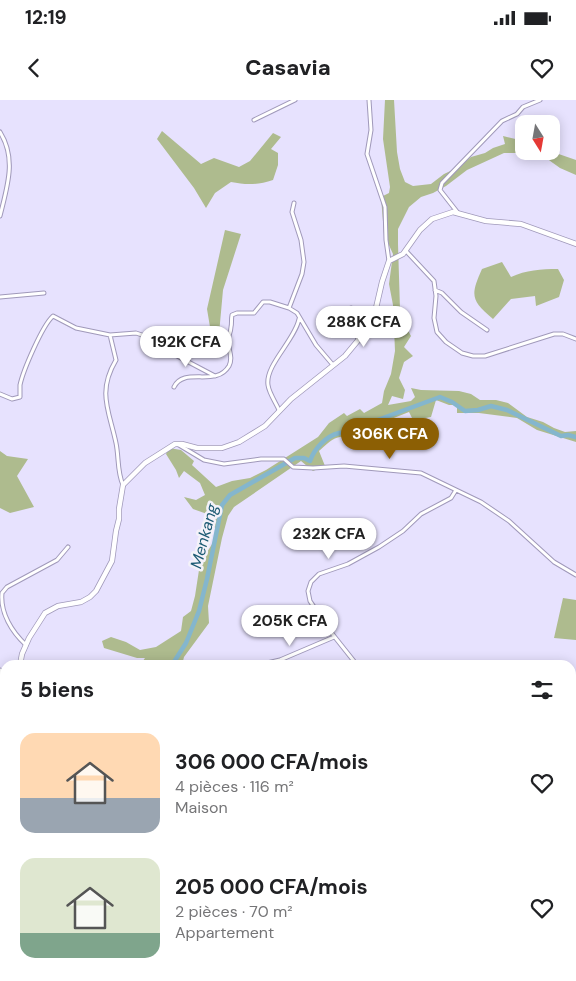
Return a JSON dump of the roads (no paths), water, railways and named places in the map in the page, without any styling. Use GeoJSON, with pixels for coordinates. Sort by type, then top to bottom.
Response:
{"type":"FeatureCollection","features":[{"type":"Feature","properties":{"kind":"street"},"geometry":{"type":"LineString","coordinates":[[254,120],[294,100]]}},
{"type":"Feature","properties":{"kind":"street"},"geometry":{"type":"LineString","coordinates":[[123,485],[145,463],[175,444],[206,449],[231,445],[250,436],[265,426],[280,410],[345,356],[369,326],[390,261],[386,240],[386,208],[367,154],[371,130],[369,100]]}},
{"type":"Feature","properties":{"kind":"street"},"geometry":{"type":"LineString","coordinates":[[458,213],[440,190],[442,183],[502,121],[540,100]]}},
{"type":"Feature","properties":{"kind":"street"},"geometry":{"type":"LineString","coordinates":[[0,132],[6,141],[10,158],[0,216]]}},
{"type":"Feature","properties":{"kind":"street"},"geometry":{"type":"LineString","coordinates":[[289,308],[303,266],[301,240],[292,212],[294,204]]}},
{"type":"Feature","properties":{"kind":"street"},"geometry":{"type":"LineString","coordinates":[[390,261],[406,251],[417,234],[432,219],[448,213],[521,224],[576,244]]}},
{"type":"Feature","properties":{"kind":"street"},"geometry":{"type":"LineString","coordinates":[[406,251],[434,281],[434,318],[437,332],[446,342],[466,355],[489,355],[511,346],[554,334],[563,334],[576,339]]}},
{"type":"Feature","properties":{"kind":"street"},"geometry":{"type":"LineString","coordinates":[[435,290],[442,293],[461,312],[487,330]]}},
{"type":"Feature","properties":{"kind":"street"},"geometry":{"type":"LineString","coordinates":[[0,296],[44,293]]}},
{"type":"Feature","properties":{"kind":"street"},"geometry":{"type":"LineString","coordinates":[[174,387],[180,380],[190,376],[204,378],[222,373],[230,364],[228,341],[232,327],[231,317],[233,314],[254,313],[263,302],[270,302],[289,308],[297,313],[316,346],[332,365]]}},
{"type":"Feature","properties":{"kind":"street"},"geometry":{"type":"LineString","coordinates":[[351,308],[354,314],[358,340]]}},
{"type":"Feature","properties":{"kind":"street"},"geometry":{"type":"LineString","coordinates":[[0,394],[12,399],[20,397],[22,379],[32,351],[53,316],[76,328],[110,335],[136,333],[215,376]]}},
{"type":"Feature","properties":{"kind":"street"},"geometry":{"type":"LineString","coordinates":[[280,410],[269,390],[268,378],[272,367],[296,328],[299,318]]}},
{"type":"Feature","properties":{"kind":"street"},"geometry":{"type":"LineString","coordinates":[[22,660],[26,645],[40,619],[48,610],[90,598],[96,591],[112,561],[123,485],[116,445],[109,421],[106,397],[106,383],[109,372],[116,360],[110,335]]}},
{"type":"Feature","properties":{"kind":"street"},"geometry":{"type":"LineString","coordinates":[[175,444],[182,446],[204,460],[215,463],[230,464],[284,458],[293,467],[344,466],[422,473],[481,502],[504,518],[554,562],[576,575]]}},
{"type":"Feature","properties":{"kind":"street"},"geometry":{"type":"LineString","coordinates":[[353,660],[334,637],[308,596],[312,580],[323,572],[348,564],[379,547],[403,531],[421,514],[451,498],[456,490]]}},
{"type":"Feature","properties":{"kind":"street"},"geometry":{"type":"LineString","coordinates":[[26,645],[6,620],[2,605],[2,593],[7,587],[57,560],[68,547]]}},
{"type":"Feature","properties":{"kind":"street"},"geometry":{"type":"LineString","coordinates":[[280,660],[334,637]]}},
{"type":"Feature","properties":{"kind":"waterway","name":"Menkang"},"geometry":{"type":"LineString","coordinates":[[175,660],[186,643],[199,611],[222,505],[230,495],[295,458],[304,458],[310,461],[318,448],[330,437],[341,433],[356,434],[364,425],[440,397],[452,402],[465,411],[491,406],[507,410],[561,436],[576,437]]}}]}
